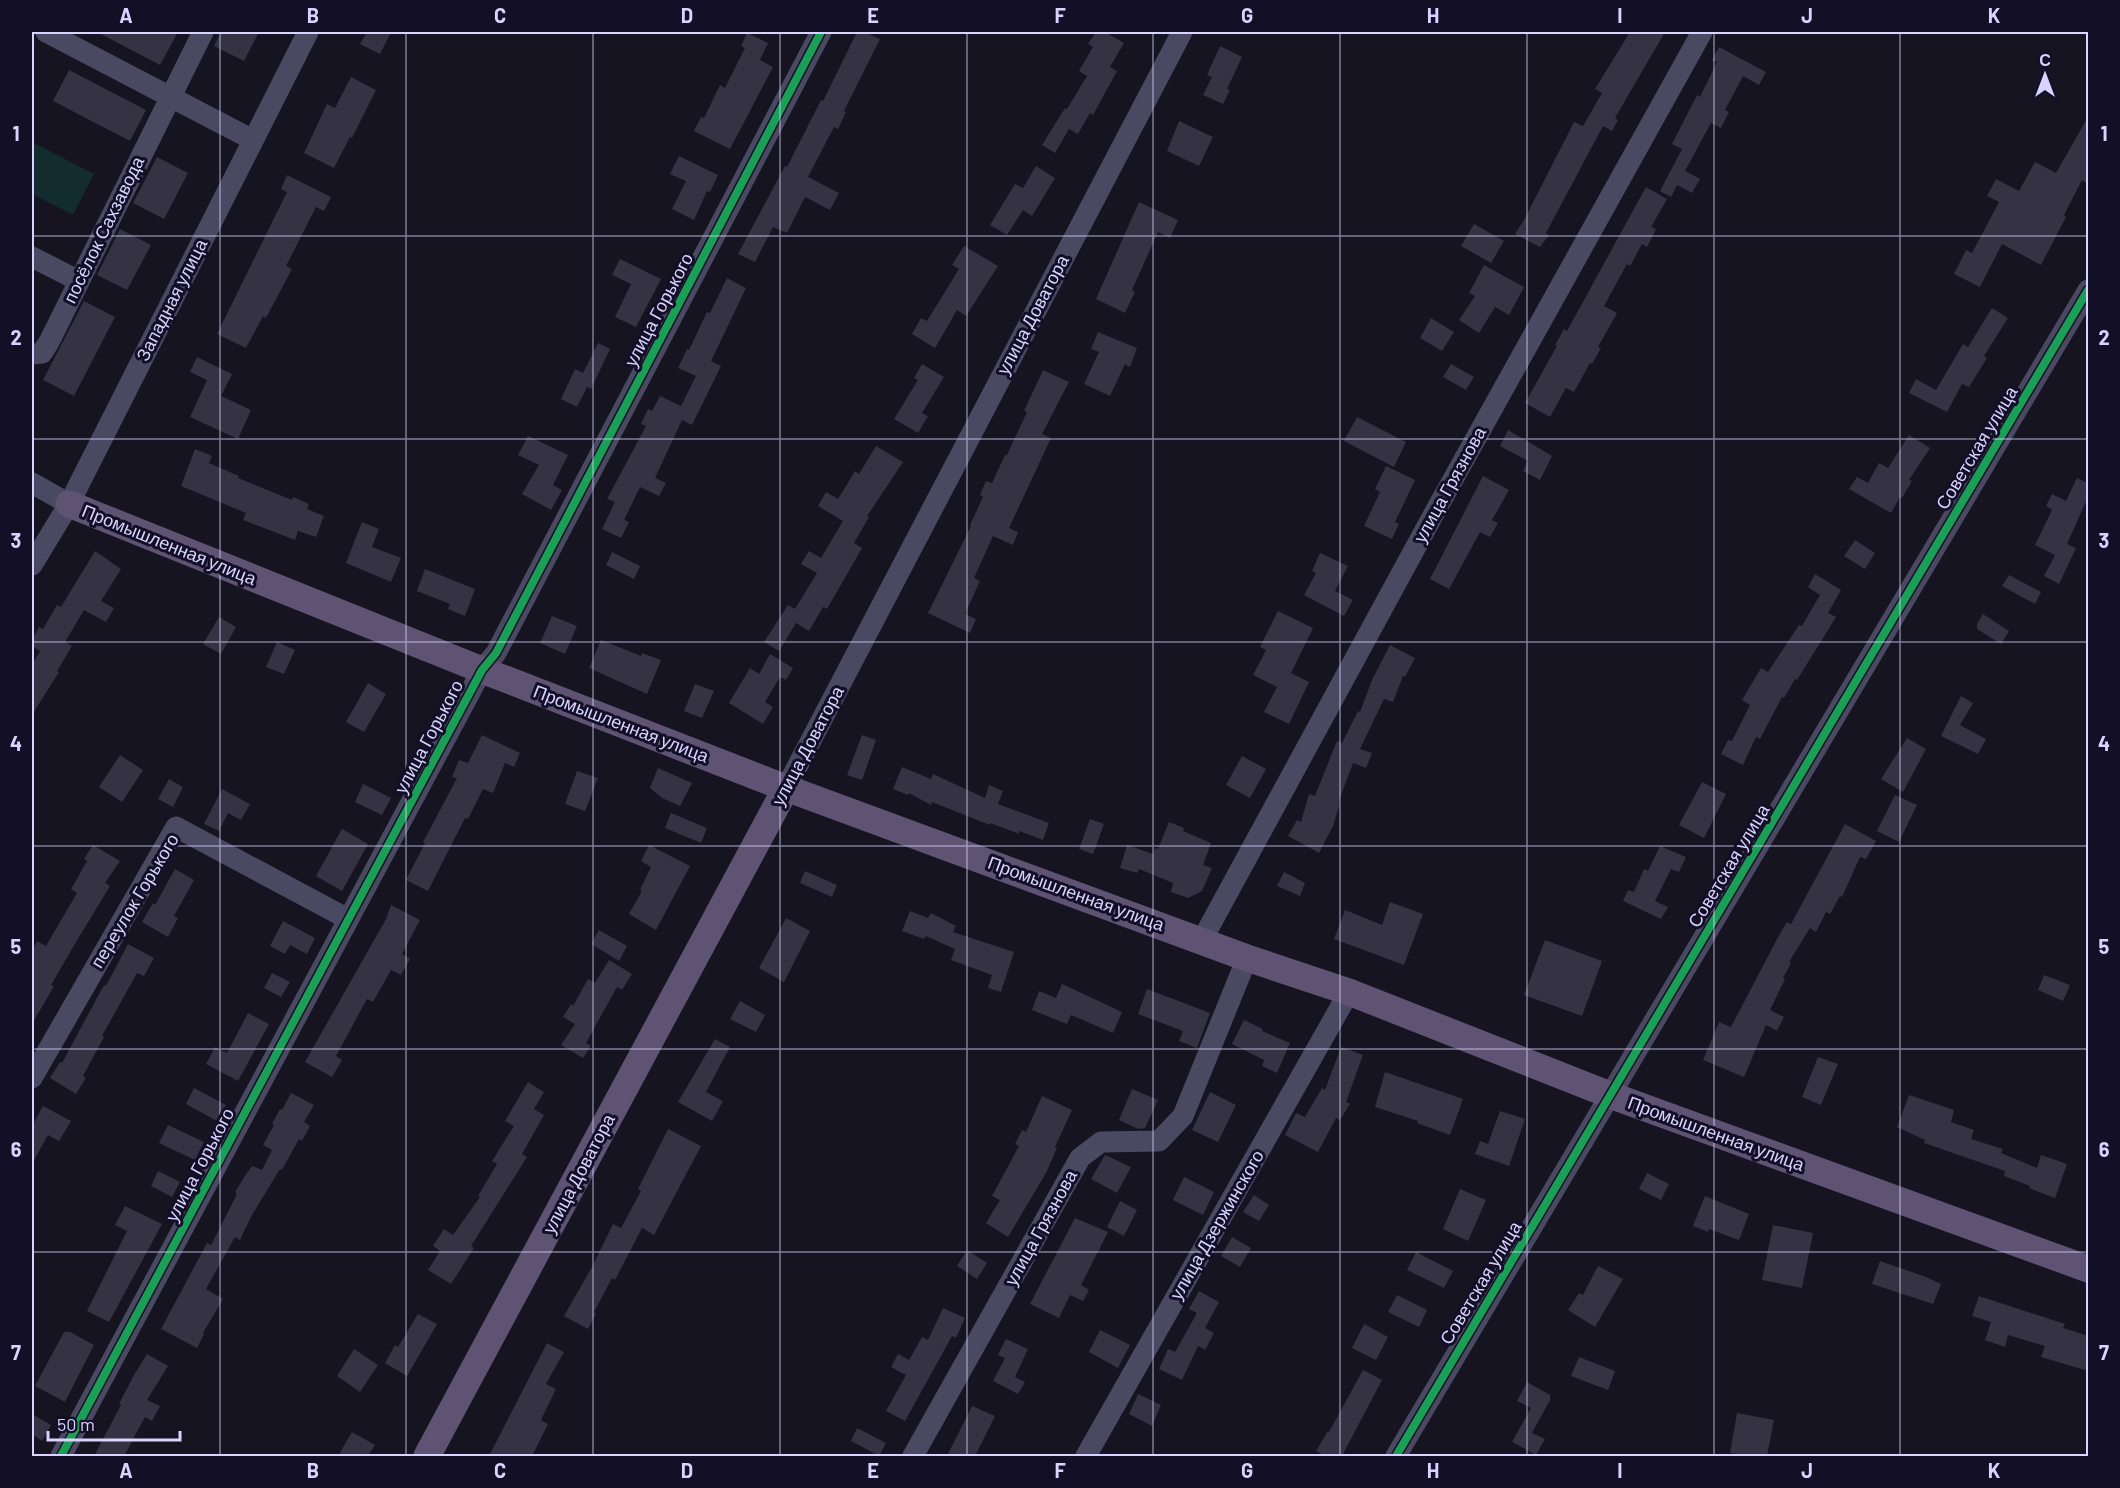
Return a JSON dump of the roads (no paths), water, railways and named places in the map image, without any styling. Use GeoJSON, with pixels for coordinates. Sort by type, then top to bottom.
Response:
{"type":"FeatureCollection","features":[{"type":"Feature","properties":{"kind":"main road","name":"Промышленная улица"},"geometry":{"type":"LineString","coordinates":[[69,504],[482,670],[786,788],[1246,958],[1349,993],[1610,1095],[2088,1269]]}},
{"type":"Feature","properties":{"kind":"main road","name":"улица Доватора"},"geometry":{"type":"LineString","coordinates":[[428,1456],[786,788]]}},
{"type":"Feature","properties":{"kind":"street"},"geometry":{"type":"LineString","coordinates":[[46,32],[253,140]]}},
{"type":"Feature","properties":{"kind":"street","name":"посёлок Сахзавода"},"geometry":{"type":"LineString","coordinates":[[32,354],[42,353],[49,342],[203,32]]}},
{"type":"Feature","properties":{"kind":"street","name":"Западная улица"},"geometry":{"type":"LineString","coordinates":[[32,565],[69,504],[308,32]]}},
{"type":"Feature","properties":{"kind":"street","name":"улица Горького"},"geometry":{"type":"LineString","coordinates":[[62,1456],[482,670],[496,653],[821,32]]}},
{"type":"Feature","properties":{"kind":"street","name":"улица Доватора"},"geometry":{"type":"LineString","coordinates":[[786,788],[1182,32]]}},
{"type":"Feature","properties":{"kind":"street","name":"улица Грязнова"},"geometry":{"type":"LineString","coordinates":[[1202,940],[1431,519],[1702,32]]}},
{"type":"Feature","properties":{"kind":"street"},"geometry":{"type":"LineString","coordinates":[[32,257],[79,281]]}},
{"type":"Feature","properties":{"kind":"street","name":"Советская улица"},"geometry":{"type":"LineString","coordinates":[[1396,1456],[2088,290]]}},
{"type":"Feature","properties":{"kind":"street"},"geometry":{"type":"LineString","coordinates":[[32,483],[69,504]]}},
{"type":"Feature","properties":{"kind":"street","name":"переулок Горького"},"geometry":{"type":"LineString","coordinates":[[32,1078],[176,827],[348,919]]}},
{"type":"Feature","properties":{"kind":"street","name":"улица Грязнова"},"geometry":{"type":"LineString","coordinates":[[913,1456],[1080,1158],[1101,1142],[1159,1142],[1183,1116],[1246,958]]}},
{"type":"Feature","properties":{"kind":"street","name":"улица Дзержинского"},"geometry":{"type":"LineString","coordinates":[[1086,1456],[1349,993]]}}]}
